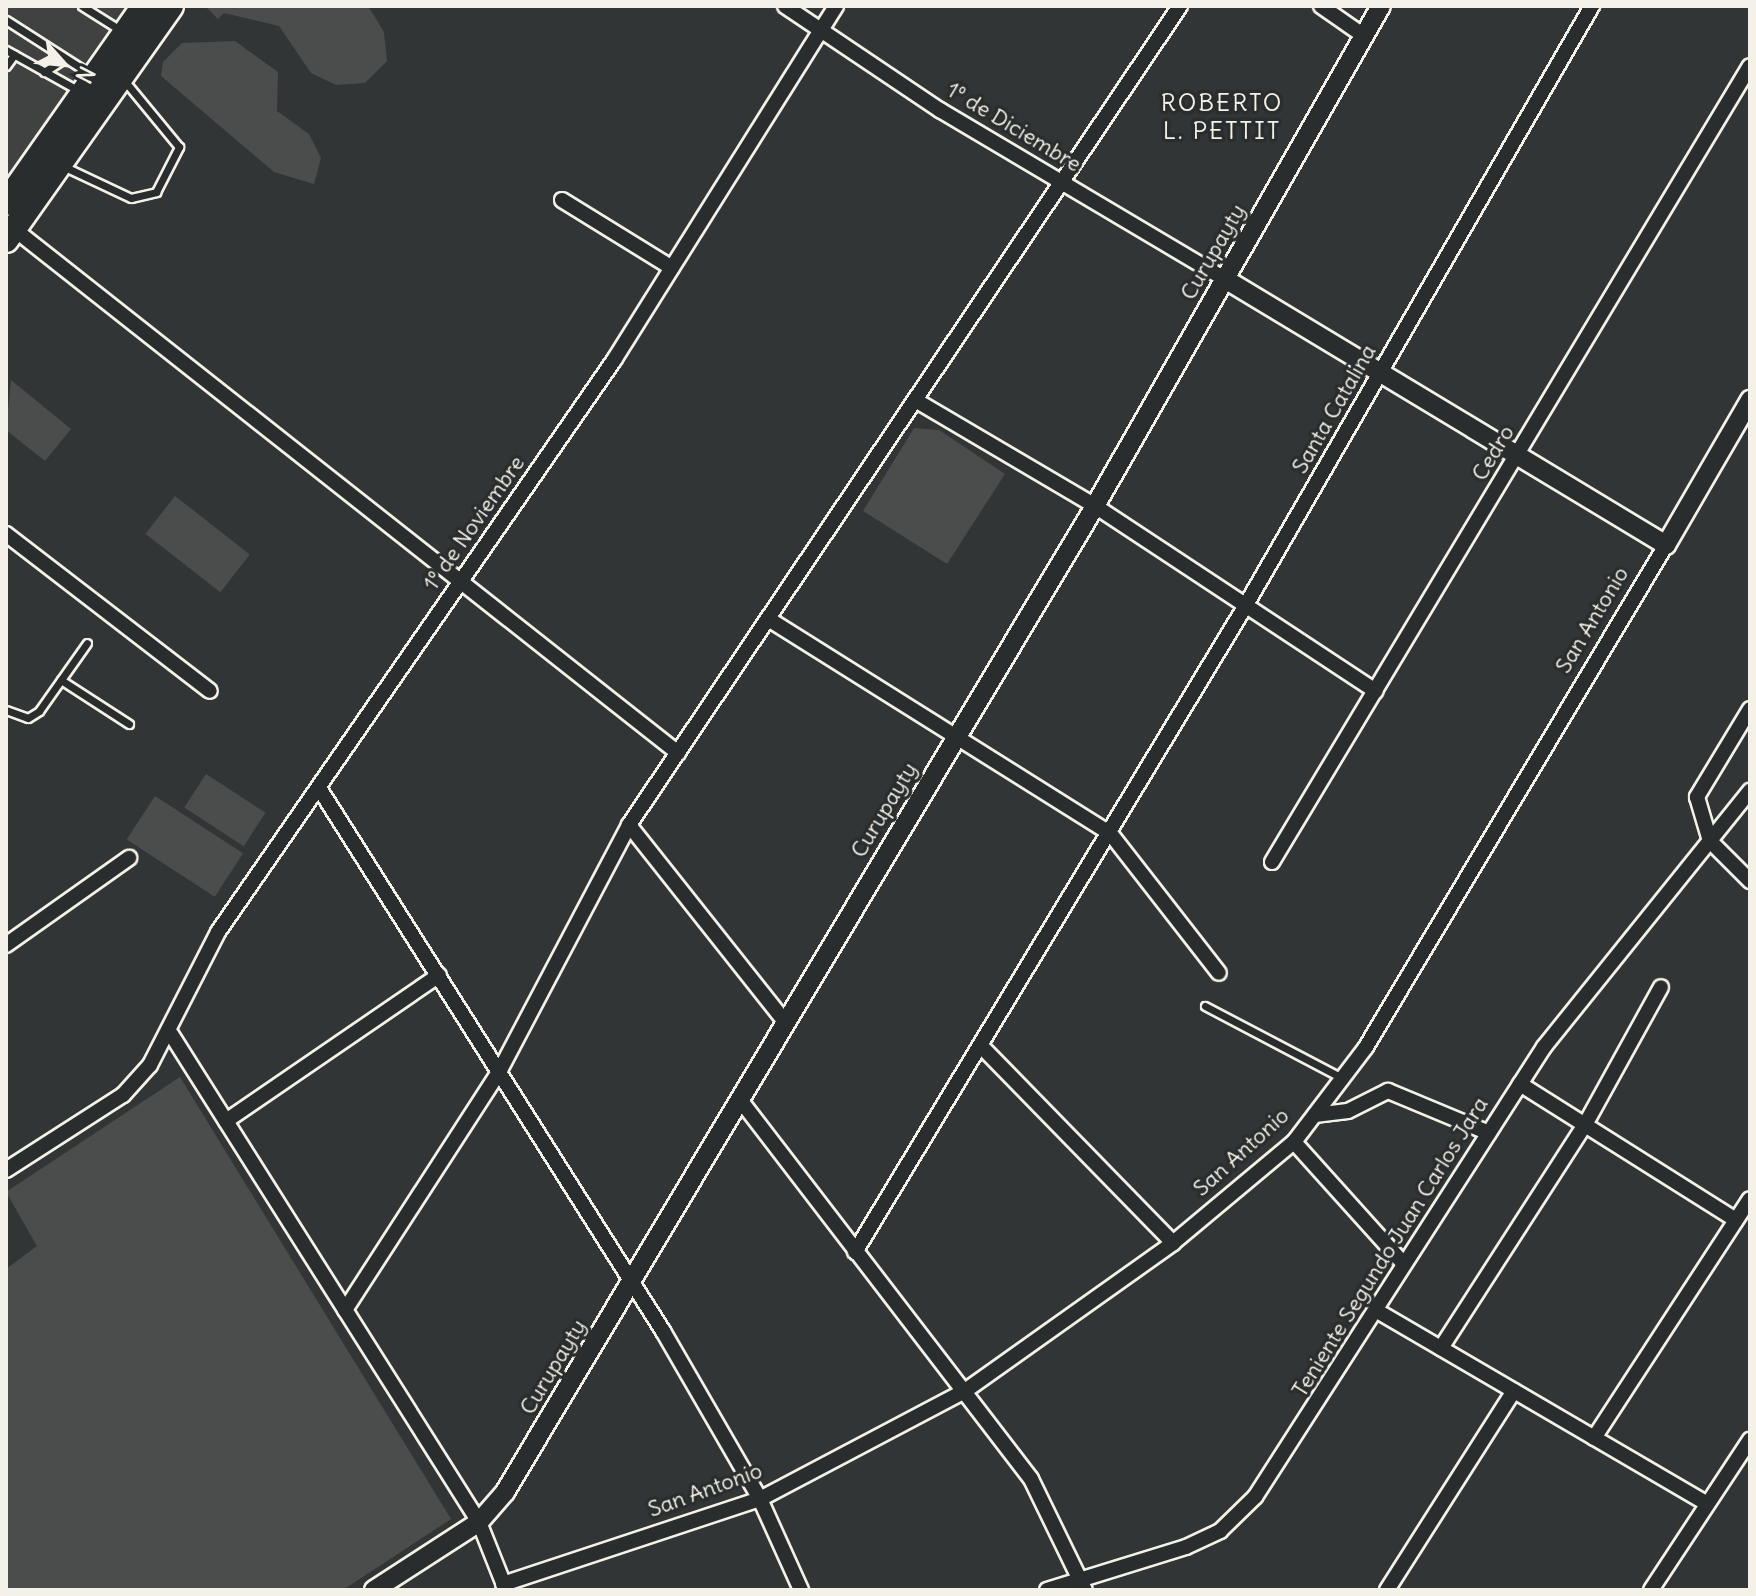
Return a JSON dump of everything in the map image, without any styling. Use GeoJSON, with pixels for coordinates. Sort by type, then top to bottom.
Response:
{"type":"FeatureCollection","features":[{"type":"Feature","properties":{"kind":"highway"},"geometry":{"type":"LineString","coordinates":[[6,203],[144,6]]}},
{"type":"Feature","properties":{"kind":"highway"},"geometry":{"type":"LineString","coordinates":[[10,234],[171,6]]}},
{"type":"Feature","properties":{"kind":"street","name":"1º de Diciembre"},"geometry":{"type":"LineString","coordinates":[[785,6],[1061,181],[1225,279]]}},
{"type":"Feature","properties":{"kind":"street","name":"1º de Noviembre"},"geometry":{"type":"LineString","coordinates":[[6,1170],[123,1095],[150,1065],[171,1034],[218,932],[672,268],[836,6]]}},
{"type":"Feature","properties":{"kind":"street"},"geometry":{"type":"LineString","coordinates":[[345,1310],[500,1070],[629,825],[770,620],[1180,6]]}},
{"type":"Feature","properties":{"kind":"street"},"geometry":{"type":"LineString","coordinates":[[1321,6],[1364,36]]}},
{"type":"Feature","properties":{"kind":"street","name":"Curupayty"},"geometry":{"type":"LineString","coordinates":[[374,1590],[479,1522],[505,1492],[1095,506],[1381,6]]}},
{"type":"Feature","properties":{"kind":"street","name":"Santa Catalina"},"geometry":{"type":"LineString","coordinates":[[855,1252],[1243,610],[1592,6]]}},
{"type":"Feature","properties":{"kind":"street","name":"Cedro"},"geometry":{"type":"LineString","coordinates":[[1272,862],[1750,66]]}},
{"type":"Feature","properties":{"kind":"street"},"geometry":{"type":"LineString","coordinates":[[562,200],[672,268]]}},
{"type":"Feature","properties":{"kind":"street"},"geometry":{"type":"LineString","coordinates":[[10,234],[461,580],[678,753]]}},
{"type":"Feature","properties":{"kind":"street"},"geometry":{"type":"LineString","coordinates":[[1225,279],[1378,376],[1666,545]]}},
{"type":"Feature","properties":{"kind":"street","name":"San Antonio"},"geometry":{"type":"LineString","coordinates":[[505,1587],[760,1499],[965,1391],[1173,1243],[1294,1142],[1342,1078],[1666,545],[1750,400]]}},
{"type":"Feature","properties":{"kind":"street"},"geometry":{"type":"LineString","coordinates":[[917,401],[1095,506],[1243,610],[1376,691]]}},
{"type":"Feature","properties":{"kind":"street"},"geometry":{"type":"LineString","coordinates":[[6,534],[210,691]]}},
{"type":"Feature","properties":{"kind":"street"},"geometry":{"type":"LineString","coordinates":[[770,620],[1110,833],[1219,973]]}},
{"type":"Feature","properties":{"kind":"street"},"geometry":{"type":"LineString","coordinates":[[1750,709],[1697,797],[1710,841],[1750,881]]}},
{"type":"Feature","properties":{"kind":"street"},"geometry":{"type":"LineString","coordinates":[[319,788],[500,1070],[760,1499],[801,1590]]}},
{"type":"Feature","properties":{"kind":"street","name":"Teniente Segundo Juan Carlos Jara"},"geometry":{"type":"LineString","coordinates":[[1047,1590],[1079,1574],[1220,1531],[1255,1497],[1379,1312],[1404,1264],[1584,991],[1750,791]]}},
{"type":"Feature","properties":{"kind":"street"},"geometry":{"type":"LineString","coordinates":[[629,825],[785,1022]]}},
{"type":"Feature","properties":{"kind":"street"},"geometry":{"type":"LineString","coordinates":[[6,945],[129,858]]}},
{"type":"Feature","properties":{"kind":"street"},"geometry":{"type":"LineString","coordinates":[[226,1121],[439,975]]}},
{"type":"Feature","properties":{"kind":"street"},"geometry":{"type":"LineString","coordinates":[[1441,1348],[1586,1123],[1661,987]]}},
{"type":"Feature","properties":{"kind":"street"},"geometry":{"type":"LineString","coordinates":[[171,1034],[479,1522],[505,1587]]}},
{"type":"Feature","properties":{"kind":"street"},"geometry":{"type":"LineString","coordinates":[[981,1046],[1173,1243]]}},
{"type":"Feature","properties":{"kind":"street"},"geometry":{"type":"LineString","coordinates":[[1520,1084],[1736,1220]]}},
{"type":"Feature","properties":{"kind":"street"},"geometry":{"type":"LineString","coordinates":[[1315,1115],[1348,1111],[1388,1091],[1489,1133]]}},
{"type":"Feature","properties":{"kind":"street"},"geometry":{"type":"LineString","coordinates":[[741,1101],[1031,1479],[1085,1590]]}},
{"type":"Feature","properties":{"kind":"street"},"geometry":{"type":"LineString","coordinates":[[1294,1142],[1404,1264]]}},
{"type":"Feature","properties":{"kind":"street"},"geometry":{"type":"LineString","coordinates":[[1594,1438],[1750,1199]]}},
{"type":"Feature","properties":{"kind":"street"},"geometry":{"type":"LineString","coordinates":[[1379,1312],[1706,1503]]}},
{"type":"Feature","properties":{"kind":"street"},"geometry":{"type":"LineString","coordinates":[[1387,1590],[1514,1391]]}},
{"type":"Feature","properties":{"kind":"street"},"geometry":{"type":"LineString","coordinates":[[1651,1590],[1750,1440]]}},
{"type":"Feature","properties":{"kind":"lane"},"geometry":{"type":"LineString","coordinates":[[82,6],[125,33]]}},
{"type":"Feature","properties":{"kind":"lane"},"geometry":{"type":"LineString","coordinates":[[6,20],[64,59],[89,85]]}},
{"type":"Feature","properties":{"kind":"lane"},"geometry":{"type":"LineString","coordinates":[[6,66],[10,52],[44,72],[89,85]]}},
{"type":"Feature","properties":{"kind":"lane"},"geometry":{"type":"LineString","coordinates":[[44,72],[64,59]]}},
{"type":"Feature","properties":{"kind":"lane"},"geometry":{"type":"LineString","coordinates":[[59,165],[131,198],[156,192],[179,147],[121,77]]}},
{"type":"Feature","properties":{"kind":"lane"},"geometry":{"type":"LineString","coordinates":[[6,710],[28,718],[61,680],[87,643]]}},
{"type":"Feature","properties":{"kind":"lane"},"geometry":{"type":"LineString","coordinates":[[61,680],[129,724]]}},
{"type":"Feature","properties":{"kind":"lane"},"geometry":{"type":"LineString","coordinates":[[1205,1006],[1342,1078]]}},
{"type":"Feature","properties":{"kind":"shaded area"},"geometry":{"type":"Polygon","coordinates":[[[6,6],[134,6],[6,189],[6,6]]]}},
{"type":"Feature","properties":{"kind":"shaded area"},"geometry":{"type":"Polygon","coordinates":[[[205,6],[368,6],[384,32],[387,61],[365,83],[336,85],[311,73],[279,26],[224,13],[218,19],[205,6]]]}},
{"type":"Feature","properties":{"kind":"shaded area"},"geometry":{"type":"Polygon","coordinates":[[[235,41],[278,72],[277,111],[309,134],[321,158],[314,184],[274,172],[161,76],[163,62],[182,43],[235,41]]]}},
{"type":"Feature","properties":{"kind":"shaded area"},"geometry":{"type":"Polygon","coordinates":[[[11,380],[71,429],[45,461],[6,430],[11,380]]]}},
{"type":"Feature","properties":{"kind":"shaded area"},"geometry":{"type":"Polygon","coordinates":[[[914,428],[939,430],[1005,474],[947,564],[863,511],[914,428]]]}},
{"type":"Feature","properties":{"kind":"shaded area"},"geometry":{"type":"Polygon","coordinates":[[[175,496],[250,554],[220,592],[145,534],[175,496]]]}},
{"type":"Feature","properties":{"kind":"shaded area"},"geometry":{"type":"Polygon","coordinates":[[[206,774],[266,813],[244,846],[184,808],[206,774]]]}},
{"type":"Feature","properties":{"kind":"shaded area"},"geometry":{"type":"Polygon","coordinates":[[[155,796],[243,853],[215,897],[127,840],[155,796]]]}},
{"type":"Feature","properties":{"kind":"shaded area"},"geometry":{"type":"Polygon","coordinates":[[[180,1077],[451,1519],[343,1590],[6,1590],[6,1269],[37,1246],[6,1192],[180,1077]]]}},
{"type":"Feature","properties":{"kind":"district","name":"ROBERTO L. PETTIT"},"geometry":{"type":"Point","coordinates":[1222,117]}}]}
